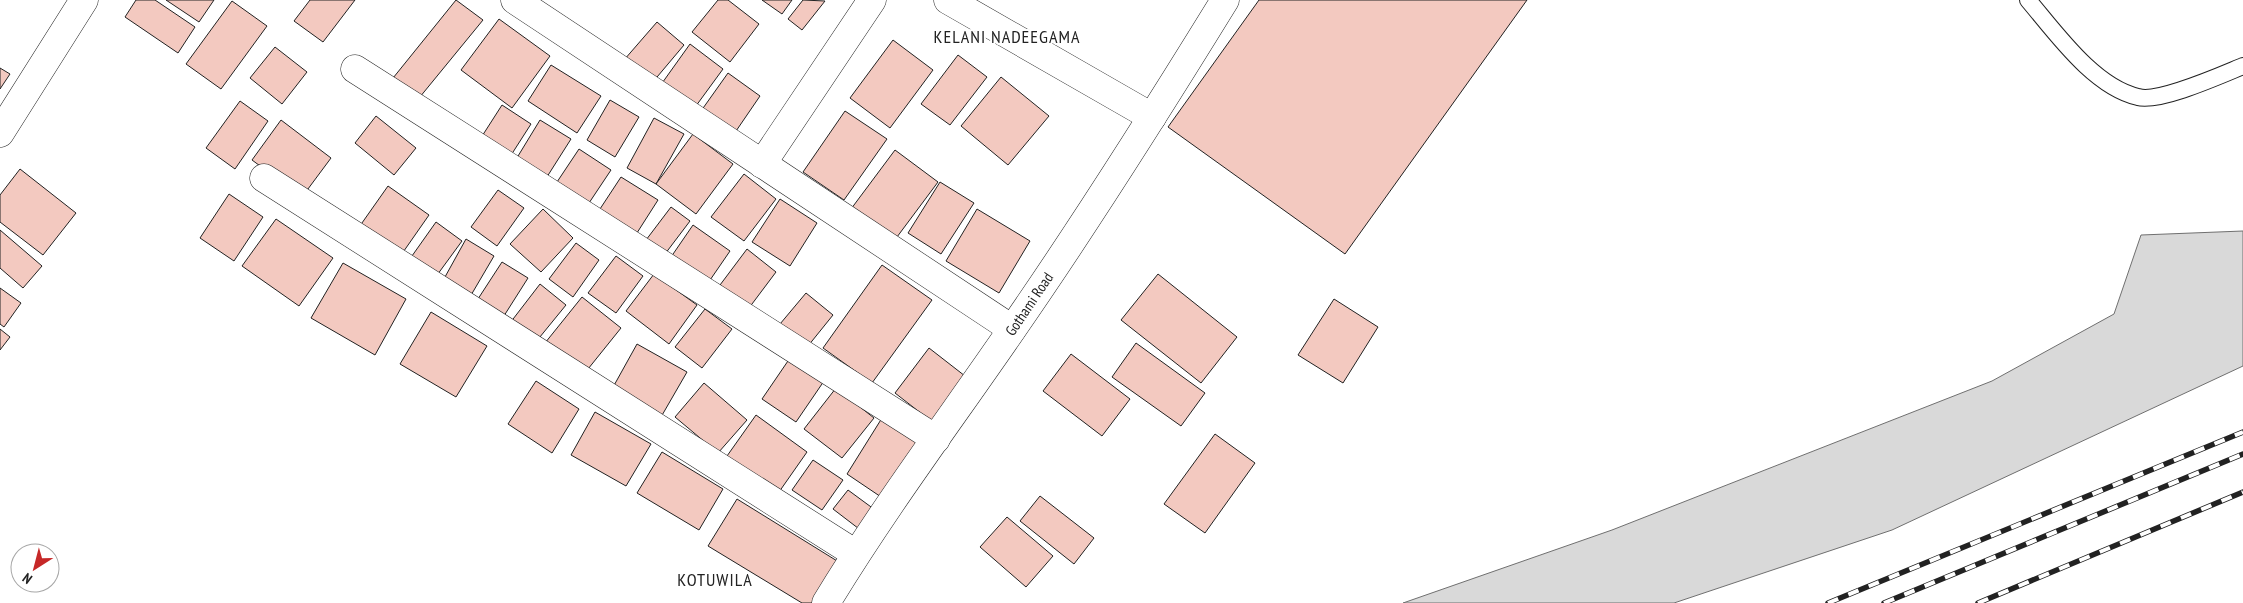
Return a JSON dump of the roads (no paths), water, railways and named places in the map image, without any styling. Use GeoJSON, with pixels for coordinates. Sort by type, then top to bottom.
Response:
{"type":"FeatureCollection","features":[{"type":"Feature","properties":{"kind":"street"},"geometry":{"type":"LineString","coordinates":[[0,133],[84,0]]}},
{"type":"Feature","properties":{"kind":"street"},"geometry":{"type":"LineString","coordinates":[[515,0],[1012,329]]}},
{"type":"Feature","properties":{"kind":"street"},"geometry":{"type":"LineString","coordinates":[[762,164],[872,0]]}},
{"type":"Feature","properties":{"kind":"street"},"geometry":{"type":"LineString","coordinates":[[948,0],[1152,118]]}},
{"type":"Feature","properties":{"kind":"street","name":"Gothami Road"},"geometry":{"type":"LineString","coordinates":[[826,603],[856,554],[1012,329],[1152,118],[1225,0]]}},
{"type":"Feature","properties":{"kind":"street"},"geometry":{"type":"LineString","coordinates":[[355,69],[936,439]]}},
{"type":"Feature","properties":{"kind":"street"},"geometry":{"type":"LineString","coordinates":[[264,178],[856,554]]}},
{"type":"Feature","properties":{"kind":"lane"},"geometry":{"type":"LineString","coordinates":[[2028,0],[2074,55],[2102,81],[2139,98],[2175,93],[2243,66]]}},
{"type":"Feature","properties":{"kind":"railway"},"geometry":{"type":"LineString","coordinates":[[1828,603],[2243,432]]}},
{"type":"Feature","properties":{"kind":"railway"},"geometry":{"type":"LineString","coordinates":[[1884,603],[2243,454]]}},
{"type":"Feature","properties":{"kind":"railway"},"geometry":{"type":"LineString","coordinates":[[1978,603],[2243,492]]}},
{"type":"Feature","properties":{"kind":"district","name":"KELANI NADEEGAMA"},"geometry":{"type":"Point","coordinates":[1007,36]}},
{"type":"Feature","properties":{"kind":"district","name":"KOTUWILA"},"geometry":{"type":"Point","coordinates":[715,579]}}]}
